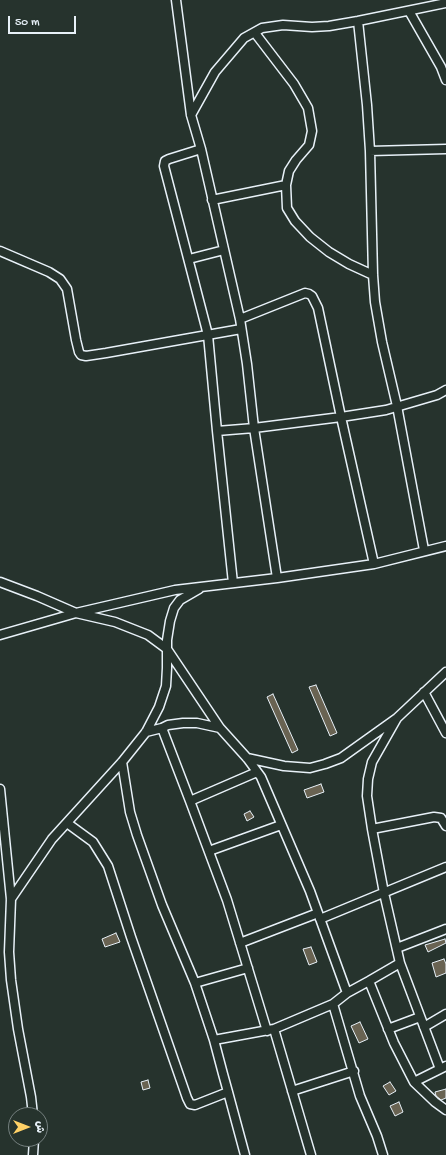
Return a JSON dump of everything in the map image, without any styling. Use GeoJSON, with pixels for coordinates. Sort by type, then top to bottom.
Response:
{"type":"FeatureCollection","features":[{"type":"Feature","properties":{"kind":"street"},"geometry":{"type":"LineString","coordinates":[[176,0],[191,115],[201,149],[240,319],[247,364],[254,428],[277,578]]}},
{"type":"Feature","properties":{"kind":"street"},"geometry":{"type":"LineString","coordinates":[[191,115],[215,72],[244,38],[262,28],[283,25],[318,27],[329,26],[446,3]]}},
{"type":"Feature","properties":{"kind":"street"},"geometry":{"type":"LineString","coordinates":[[409,11],[441,67],[446,80]]}},
{"type":"Feature","properties":{"kind":"street"},"geometry":{"type":"LineString","coordinates":[[358,21],[367,105],[370,151],[372,274],[375,302],[382,342],[397,406],[424,550]]}},
{"type":"Feature","properties":{"kind":"street"},"geometry":{"type":"LineString","coordinates":[[255,33],[294,84],[308,108],[312,131],[309,145],[289,171],[286,185],[288,208],[295,221],[329,252],[349,264],[372,274]]}},
{"type":"Feature","properties":{"kind":"street"},"geometry":{"type":"LineString","coordinates":[[201,149],[169,159],[165,161],[164,166],[208,334],[232,583]]}},
{"type":"Feature","properties":{"kind":"street"},"geometry":{"type":"LineString","coordinates":[[370,151],[446,149]]}},
{"type":"Feature","properties":{"kind":"street"},"geometry":{"type":"LineString","coordinates":[[212,200],[286,185]]}},
{"type":"Feature","properties":{"kind":"street"},"geometry":{"type":"LineString","coordinates":[[189,259],[224,250]]}},
{"type":"Feature","properties":{"kind":"street"},"geometry":{"type":"LineString","coordinates":[[0,251],[49,272],[60,279],[67,289],[76,340],[81,355],[86,356],[114,352],[241,329]]}},
{"type":"Feature","properties":{"kind":"street"},"geometry":{"type":"LineString","coordinates":[[240,319],[305,293],[312,296],[318,308],[374,564]]}},
{"type":"Feature","properties":{"kind":"street"},"geometry":{"type":"LineString","coordinates":[[217,431],[254,428],[386,410],[437,395],[446,390]]}},
{"type":"Feature","properties":{"kind":"street"},"geometry":{"type":"LineString","coordinates":[[0,635],[76,613],[175,590],[277,578],[374,564],[424,550],[446,546]]}},
{"type":"Feature","properties":{"kind":"street"},"geometry":{"type":"LineString","coordinates":[[0,582],[76,613],[115,622],[148,635],[167,649],[220,728],[247,758],[260,777],[310,891],[347,993]]}},
{"type":"Feature","properties":{"kind":"street"},"geometry":{"type":"LineString","coordinates":[[11,899],[52,839],[122,762],[146,732],[159,707],[166,686],[168,634],[174,608],[180,600],[203,586]]}},
{"type":"Feature","properties":{"kind":"street"},"geometry":{"type":"LineString","coordinates":[[247,758],[284,766],[310,768],[341,758],[397,718],[446,672]]}},
{"type":"Feature","properties":{"kind":"street"},"geometry":{"type":"LineString","coordinates":[[424,692],[446,733]]}},
{"type":"Feature","properties":{"kind":"street"},"geometry":{"type":"LineString","coordinates":[[397,718],[372,762],[368,779],[367,796],[384,893],[400,963],[424,1027],[443,1067],[414,1082]]}},
{"type":"Feature","properties":{"kind":"street"},"geometry":{"type":"LineString","coordinates":[[146,732],[168,725],[183,723],[197,723],[220,728]]}},
{"type":"Feature","properties":{"kind":"street"},"geometry":{"type":"LineString","coordinates":[[162,728],[227,900],[248,968],[292,1091],[311,1155]]}},
{"type":"Feature","properties":{"kind":"street"},"geometry":{"type":"LineString","coordinates":[[122,762],[130,812],[137,835],[162,905],[194,983],[214,1040],[245,1155]]}},
{"type":"Feature","properties":{"kind":"street"},"geometry":{"type":"LineString","coordinates":[[190,801],[257,772]]}},
{"type":"Feature","properties":{"kind":"street"},"geometry":{"type":"LineString","coordinates":[[0,789],[11,899],[9,952],[11,980],[18,1029],[33,1107]]}},
{"type":"Feature","properties":{"kind":"street"},"geometry":{"type":"LineString","coordinates":[[372,829],[434,817],[441,818],[446,826]]}},
{"type":"Feature","properties":{"kind":"street"},"geometry":{"type":"LineString","coordinates":[[67,823],[93,842],[108,866],[131,937],[190,1104],[195,1106],[228,1092]]}},
{"type":"Feature","properties":{"kind":"street"},"geometry":{"type":"LineString","coordinates":[[209,851],[281,825]]}},
{"type":"Feature","properties":{"kind":"street"},"geometry":{"type":"LineString","coordinates":[[240,943],[384,893],[446,867]]}},
{"type":"Feature","properties":{"kind":"street"},"geometry":{"type":"LineString","coordinates":[[397,948],[446,929]]}},
{"type":"Feature","properties":{"kind":"street"},"geometry":{"type":"LineString","coordinates":[[214,1040],[271,1030],[333,1004],[347,993],[400,963]]}},
{"type":"Feature","properties":{"kind":"street"},"geometry":{"type":"LineString","coordinates":[[194,983],[248,968]]}},
{"type":"Feature","properties":{"kind":"street"},"geometry":{"type":"LineString","coordinates":[[369,981],[394,1043],[414,1082],[435,1102],[446,1110]]}},
{"type":"Feature","properties":{"kind":"street"},"geometry":{"type":"LineString","coordinates":[[333,1004],[354,1071],[360,1096],[377,1136],[383,1155]]}},
{"type":"Feature","properties":{"kind":"street"},"geometry":{"type":"LineString","coordinates":[[424,1027],[446,1014]]}},
{"type":"Feature","properties":{"kind":"street"},"geometry":{"type":"LineString","coordinates":[[388,1029],[420,1017]]}},
{"type":"Feature","properties":{"kind":"street"},"geometry":{"type":"LineString","coordinates":[[292,1091],[354,1071]]}},
{"type":"Feature","properties":{"kind":"building"},"geometry":{"type":"Polygon","coordinates":[[[316,685],[337,733],[330,736],[309,687],[316,685]]]}},
{"type":"Feature","properties":{"kind":"building"},"geometry":{"type":"Polygon","coordinates":[[[273,694],[298,750],[292,753],[267,697],[273,694]]]}},
{"type":"Feature","properties":{"kind":"building"},"geometry":{"type":"Polygon","coordinates":[[[321,784],[324,792],[307,798],[304,790],[321,784]]]}},
{"type":"Feature","properties":{"kind":"building"},"geometry":{"type":"Polygon","coordinates":[[[250,811],[254,817],[247,821],[244,814],[250,811]]]}},
{"type":"Feature","properties":{"kind":"building"},"geometry":{"type":"Polygon","coordinates":[[[116,933],[120,942],[105,947],[102,939],[116,933]]]}},
{"type":"Feature","properties":{"kind":"building"},"geometry":{"type":"Polygon","coordinates":[[[445,939],[446,943],[428,952],[425,945],[445,939]]]}},
{"type":"Feature","properties":{"kind":"building"},"geometry":{"type":"Polygon","coordinates":[[[311,947],[317,962],[309,965],[303,949],[311,947]]]}},
{"type":"Feature","properties":{"kind":"building"},"geometry":{"type":"Polygon","coordinates":[[[444,959],[446,964],[446,973],[436,977],[432,963],[444,959]]]}},
{"type":"Feature","properties":{"kind":"building"},"geometry":{"type":"Polygon","coordinates":[[[360,1022],[368,1039],[359,1043],[351,1026],[360,1022]]]}},
{"type":"Feature","properties":{"kind":"building"},"geometry":{"type":"Polygon","coordinates":[[[148,1080],[150,1088],[143,1090],[141,1082],[148,1080]]]}},
{"type":"Feature","properties":{"kind":"building"},"geometry":{"type":"Polygon","coordinates":[[[390,1082],[396,1091],[389,1095],[383,1086],[390,1082]]]}},
{"type":"Feature","properties":{"kind":"building"},"geometry":{"type":"Polygon","coordinates":[[[446,1089],[446,1098],[441,1100],[436,1096],[435,1092],[446,1089]]]}},
{"type":"Feature","properties":{"kind":"building"},"geometry":{"type":"Polygon","coordinates":[[[399,1102],[403,1112],[395,1116],[390,1106],[399,1102]]]}}]}
